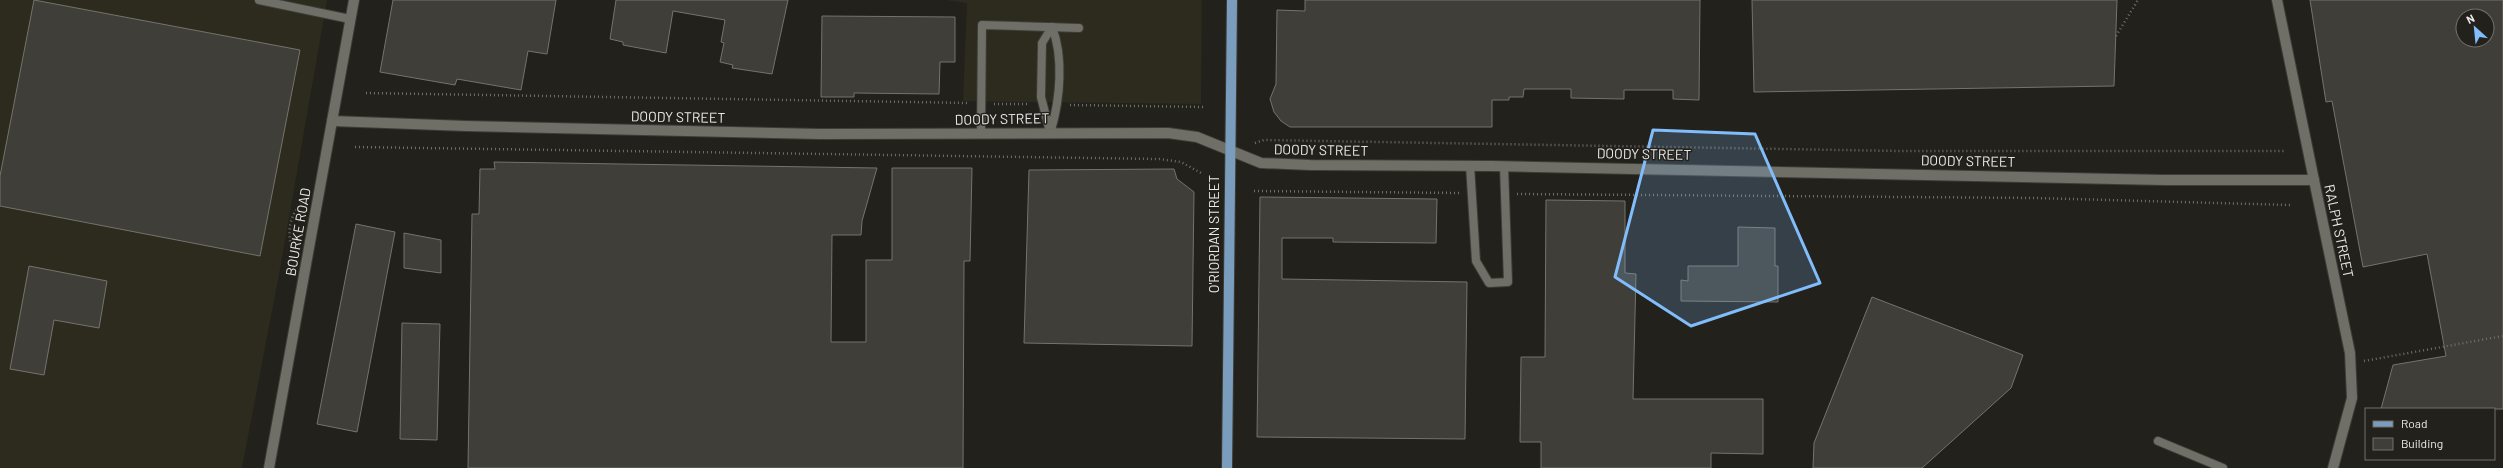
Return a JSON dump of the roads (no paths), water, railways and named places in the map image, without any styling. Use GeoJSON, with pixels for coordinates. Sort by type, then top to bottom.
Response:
{"type":"FeatureCollection","features":[{"type":"Feature","properties":{"kind":"main road","name":"O'RIORDAN STREET"},"geometry":{"type":"LineString","coordinates":[[1227,468],[1229,150],[1232,0]]}},
{"type":"Feature","properties":{"kind":"street","name":"BOURKE ROAD"},"geometry":{"type":"LineString","coordinates":[[269,468],[354,0]]}},
{"type":"Feature","properties":{"kind":"street","name":"RALPH STREET"},"geometry":{"type":"LineString","coordinates":[[2277,0],[2351,364],[2352,398],[2333,468]]}},
{"type":"Feature","properties":{"kind":"street","name":"DOODY STREET"},"geometry":{"type":"LineString","coordinates":[[332,121],[466,126],[804,133],[1168,133],[1197,136],[1261,163],[1504,166],[2164,180],[2314,180]]}},
{"type":"Feature","properties":{"kind":"lane"},"geometry":{"type":"LineString","coordinates":[[259,0],[350,19]]}},
{"type":"Feature","properties":{"kind":"lane"},"geometry":{"type":"LineString","coordinates":[[982,134],[982,25],[1079,28]]}},
{"type":"Feature","properties":{"kind":"lane"},"geometry":{"type":"LineString","coordinates":[[1050,132],[1041,97],[1042,43],[1052,28]]}},
{"type":"Feature","properties":{"kind":"lane"},"geometry":{"type":"LineString","coordinates":[[1050,132],[1058,105],[1059,44],[1052,28]]}},
{"type":"Feature","properties":{"kind":"lane"},"geometry":{"type":"LineString","coordinates":[[1470,166],[1476,261],[1489,283],[1508,282],[1504,166]]}},
{"type":"Feature","properties":{"kind":"lane"},"geometry":{"type":"LineString","coordinates":[[2158,441],[2223,468]]}}]}
